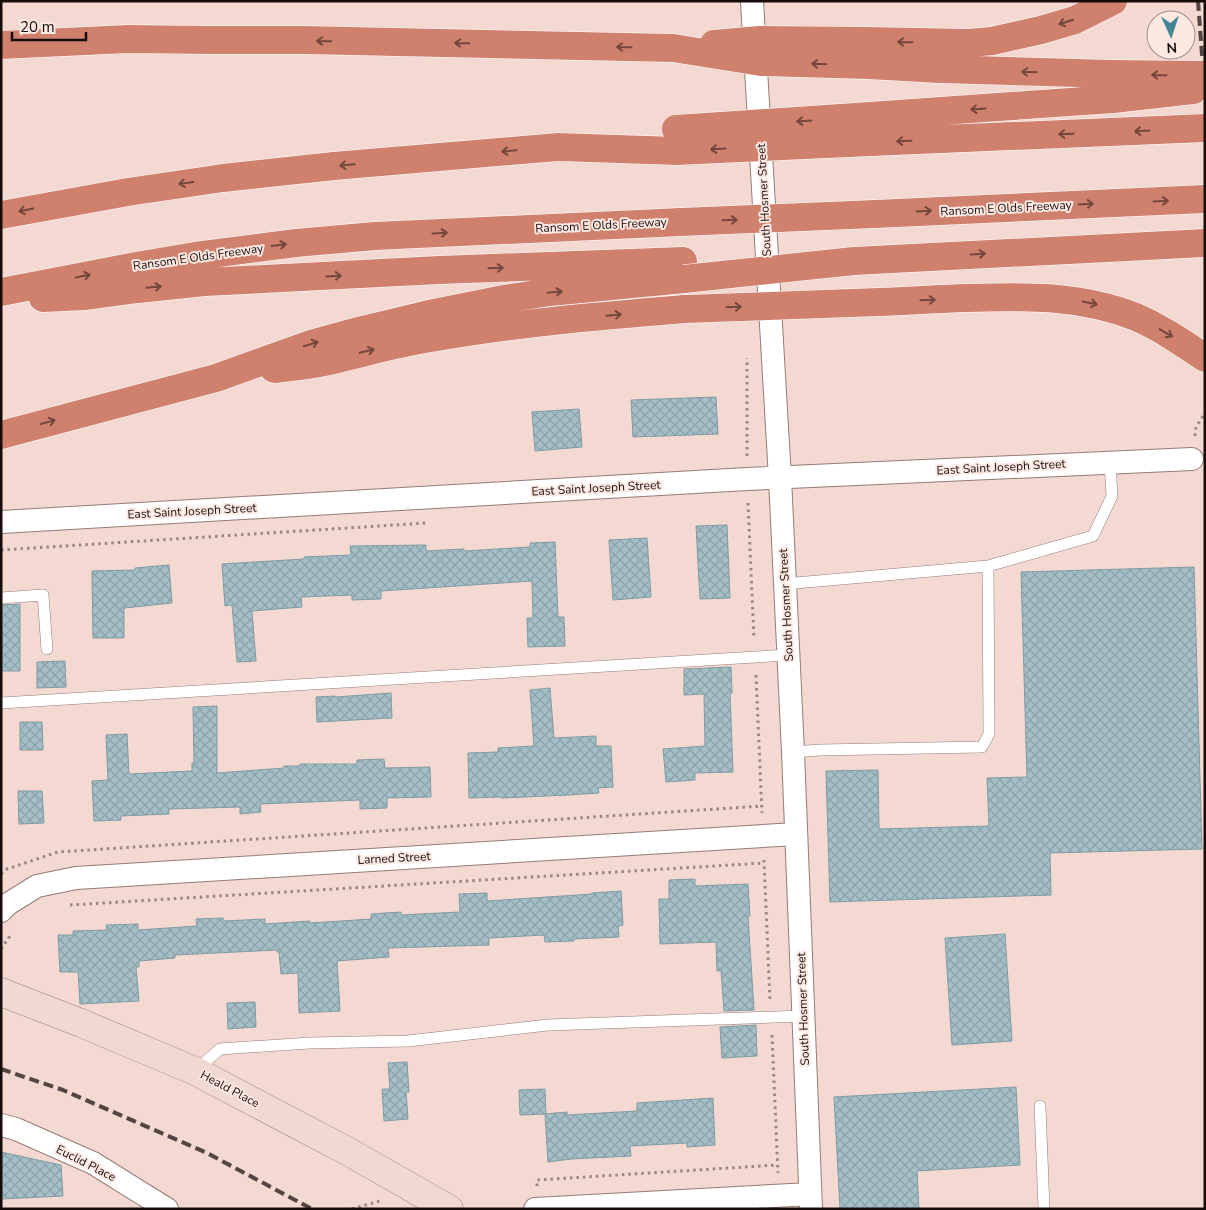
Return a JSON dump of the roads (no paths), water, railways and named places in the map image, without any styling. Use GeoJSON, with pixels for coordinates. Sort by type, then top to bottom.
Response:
{"type":"FeatureCollection","features":[{"type":"Feature","properties":{"kind":"highway"},"geometry":{"type":"LineString","coordinates":[[1,44],[128,39],[314,40],[673,48],[761,62],[992,41],[1050,28],[1075,20],[1112,2]]}},
{"type":"Feature","properties":{"kind":"highway"},"geometry":{"type":"LineString","coordinates":[[867,53],[956,70],[1113,86],[1205,89]]}},
{"type":"Feature","properties":{"kind":"highway"},"geometry":{"type":"LineString","coordinates":[[871,129],[1113,86],[1205,75]]}},
{"type":"Feature","properties":{"kind":"highway"},"geometry":{"type":"LineString","coordinates":[[1,215],[128,192],[223,178],[334,166],[558,147],[871,129],[1115,132],[1205,128]]}},
{"type":"Feature","properties":{"kind":"highway","name":"Ransom E Olds Freeway"},"geometry":{"type":"LineString","coordinates":[[1,292],[165,261],[296,243],[375,236],[1205,199]]}},
{"type":"Feature","properties":{"kind":"highway"},"geometry":{"type":"LineString","coordinates":[[1,300],[86,296],[204,282],[439,270],[683,270],[1205,243]]}},
{"type":"Feature","properties":{"kind":"highway"},"geometry":{"type":"LineString","coordinates":[[1,435],[216,378],[311,344],[358,331],[461,307],[683,270]]}},
{"type":"Feature","properties":{"kind":"highway"},"geometry":{"type":"LineString","coordinates":[[216,378],[317,363],[430,338],[588,317],[685,309],[1014,296],[1046,297],[1086,302],[1104,307],[1160,328],[1205,358]]}},
{"type":"Feature","properties":{"kind":"street","name":"South Hosmer Street"},"geometry":{"type":"LineString","coordinates":[[752,1],[780,478],[793,752],[810,1201]]}},
{"type":"Feature","properties":{"kind":"street","name":"East Saint Joseph Street"},"geometry":{"type":"LineString","coordinates":[[1,522],[780,478],[1192,459]]}},
{"type":"Feature","properties":{"kind":"street","name":"Larned Street"},"geometry":{"type":"LineString","coordinates":[[1,911],[8,904],[37,886],[76,878],[796,834]]}},
{"type":"Feature","properties":{"kind":"street","name":"Heald Place"},"geometry":{"type":"LineString","coordinates":[[1,992],[195,1071],[348,1152],[449,1209]]}},
{"type":"Feature","properties":{"kind":"street","name":"Euclid Place"},"geometry":{"type":"LineString","coordinates":[[1,1125],[93,1163],[167,1209]]}},
{"type":"Feature","properties":{"kind":"street"},"geometry":{"type":"LineString","coordinates":[[535,1209],[779,1195],[810,1201]]}},
{"type":"Feature","properties":{"kind":"lane"},"geometry":{"type":"LineString","coordinates":[[784,584],[988,566],[1093,536],[1112,496],[1110,462]]}},
{"type":"Feature","properties":{"kind":"lane"},"geometry":{"type":"LineString","coordinates":[[793,752],[982,747],[989,734],[988,566]]}},
{"type":"Feature","properties":{"kind":"lane"},"geometry":{"type":"LineString","coordinates":[[1,598],[44,596],[47,649]]}},
{"type":"Feature","properties":{"kind":"lane"},"geometry":{"type":"LineString","coordinates":[[1,703],[788,655]]}},
{"type":"Feature","properties":{"kind":"lane"},"geometry":{"type":"LineString","coordinates":[[195,1071],[220,1049],[310,1043],[408,1041],[548,1025],[803,1016]]}},
{"type":"Feature","properties":{"kind":"lane"},"geometry":{"type":"LineString","coordinates":[[1040,1106],[1044,1209]]}},
{"type":"Feature","properties":{"kind":"railway"},"geometry":{"type":"LineString","coordinates":[[1198,1],[1205,95]]}},
{"type":"Feature","properties":{"kind":"railway"},"geometry":{"type":"LineString","coordinates":[[1,1069],[63,1090],[207,1153],[312,1209]]}}]}
